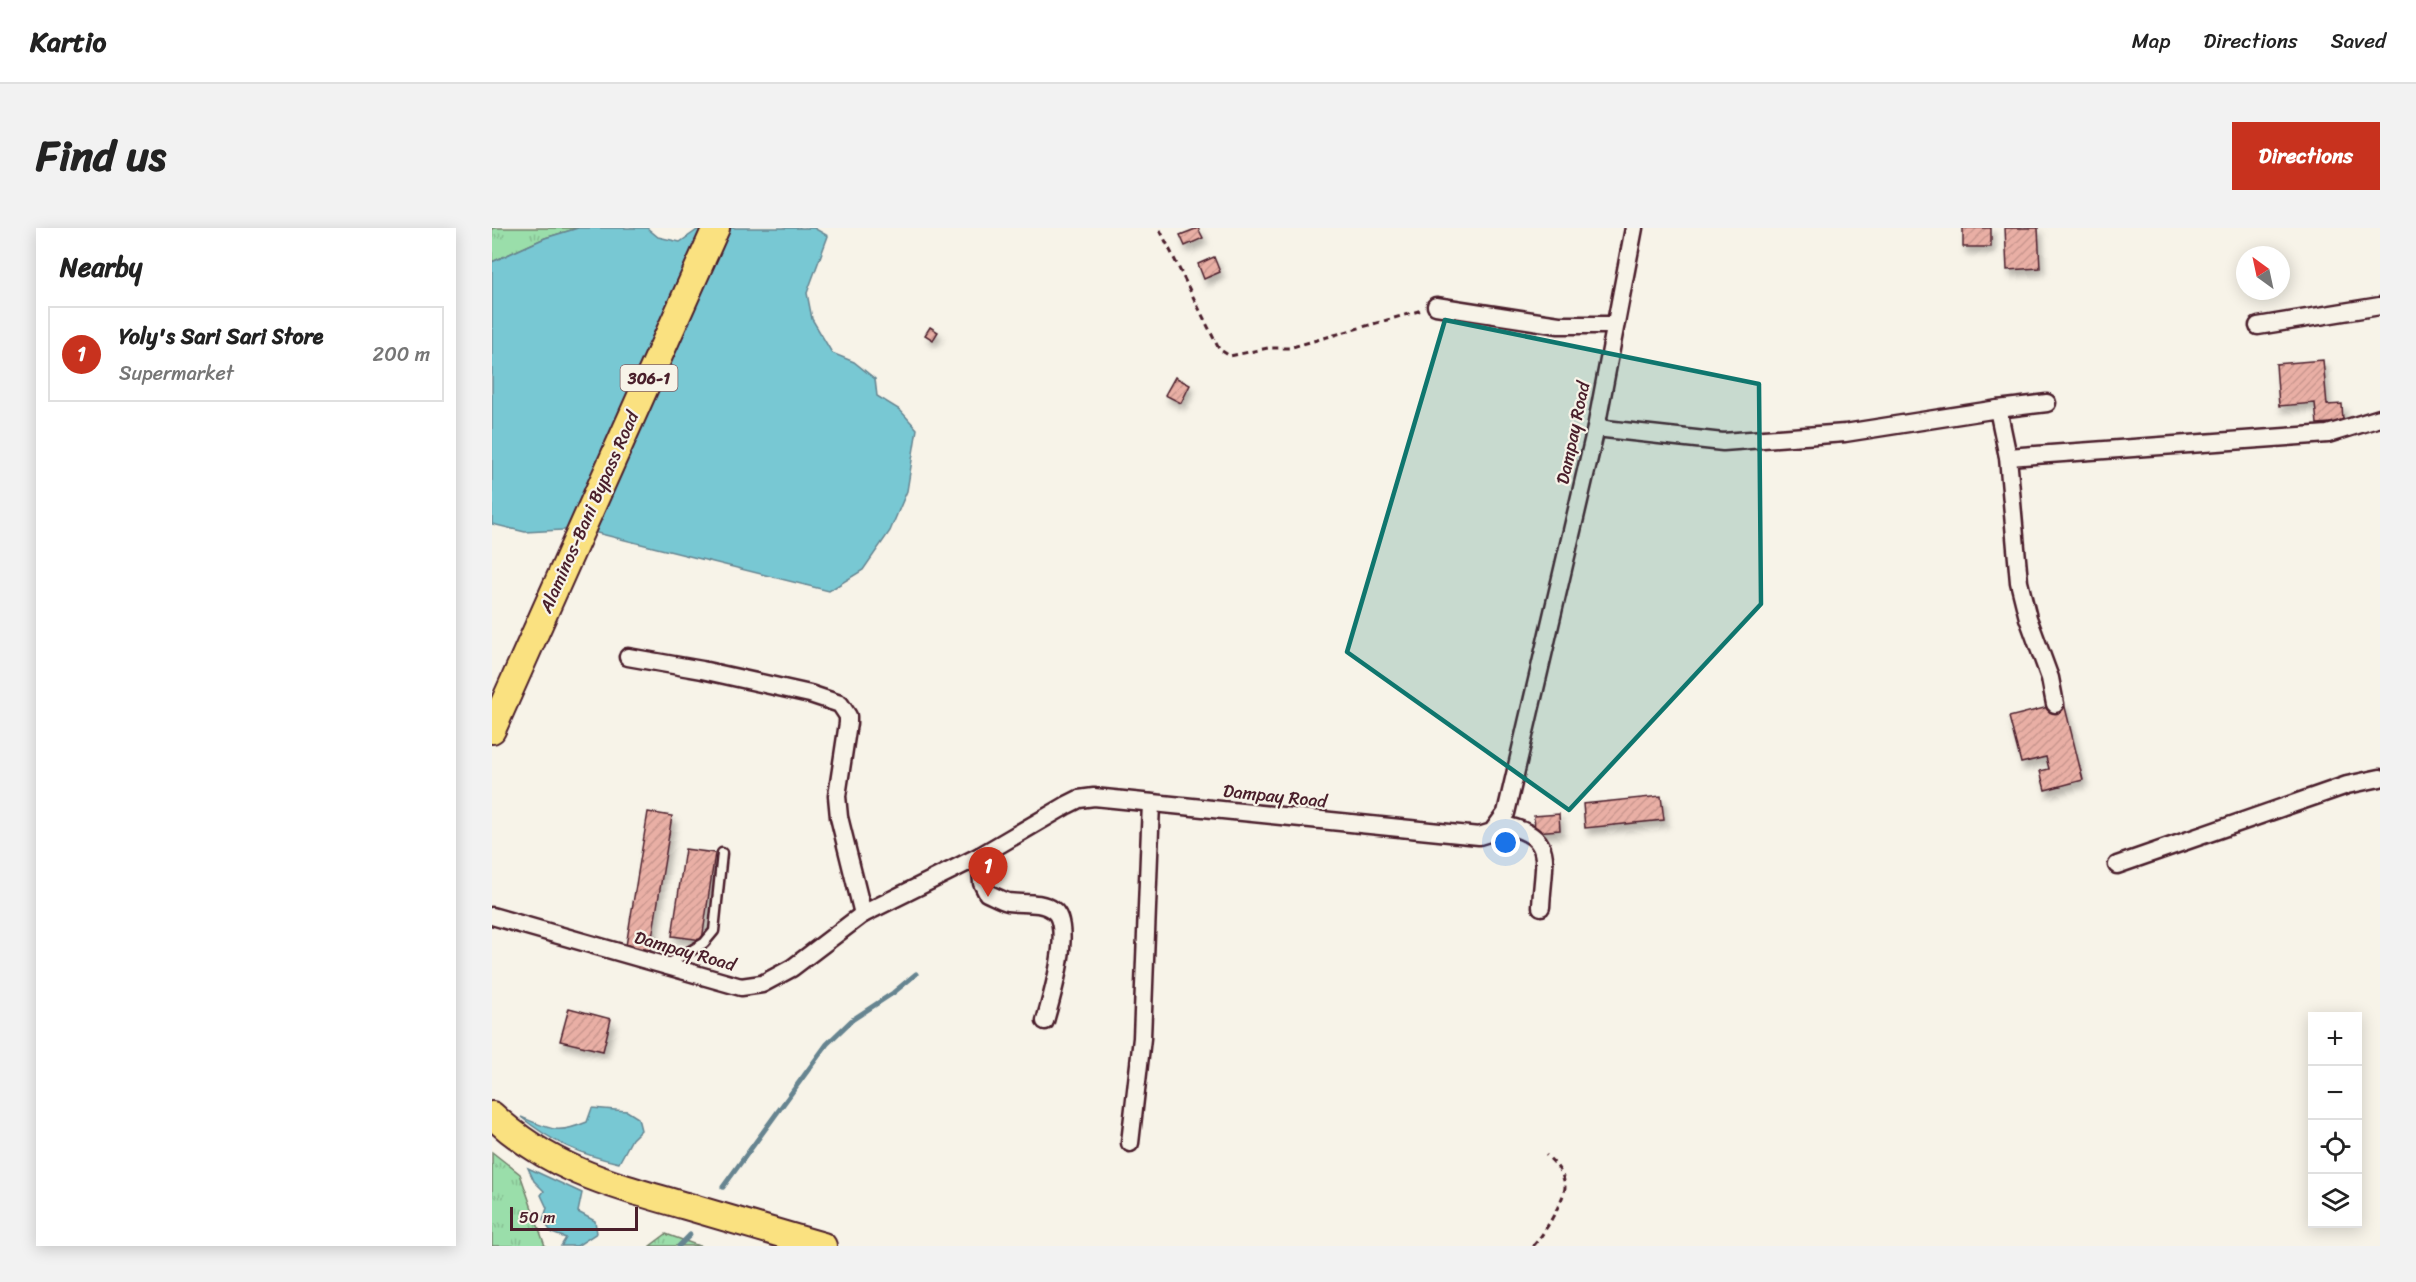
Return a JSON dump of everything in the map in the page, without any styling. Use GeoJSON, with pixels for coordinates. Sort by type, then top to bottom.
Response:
{"type":"FeatureCollection","features":[{"type":"Feature","properties":{"kind":"main road","name":"Alaminos-Bani Bypass Road"},"geometry":{"type":"LineString","coordinates":[[492,730],[717,228]]}},
{"type":"Feature","properties":{"kind":"main road"},"geometry":{"type":"LineString","coordinates":[[492,1115],[510,1132],[541,1154],[576,1172],[823,1246]]}},
{"type":"Feature","properties":{"kind":"street","name":"Dampay Road"},"geometry":{"type":"LineString","coordinates":[[492,916],[741,987],[762,984],[792,968],[863,914],[980,856],[1079,799],[1094,797],[1479,836],[1492,832],[1506,813],[1596,428],[1634,228]]}},
{"type":"Feature","properties":{"kind":"street"},"geometry":{"type":"LineString","coordinates":[[1436,306],[1559,325],[1614,325]]}},
{"type":"Feature","properties":{"kind":"street"},"geometry":{"type":"LineString","coordinates":[[2258,326],[2380,306]]}},
{"type":"Feature","properties":{"kind":"street"},"geometry":{"type":"LineString","coordinates":[[1596,428],[1722,442],[1845,433],[2047,403]]}},
{"type":"Feature","properties":{"kind":"street"},"geometry":{"type":"LineString","coordinates":[[1998,409],[2008,457],[2019,582],[2028,618],[2050,678],[2055,704]]}},
{"type":"Feature","properties":{"kind":"street"},"geometry":{"type":"LineString","coordinates":[[2008,457],[2328,434],[2380,418]]}},
{"type":"Feature","properties":{"kind":"street"},"geometry":{"type":"LineString","coordinates":[[628,657],[702,670],[810,694],[840,704],[848,716],[837,796],[838,807],[863,914]]}},
{"type":"Feature","properties":{"kind":"street"},"geometry":{"type":"LineString","coordinates":[[2117,866],[2347,785],[2380,778]]}},
{"type":"Feature","properties":{"kind":"street"},"geometry":{"type":"LineString","coordinates":[[1130,1143],[1142,1038],[1151,803]]}},
{"type":"Feature","properties":{"kind":"street"},"geometry":{"type":"LineString","coordinates":[[1500,824],[1528,832],[1536,837],[1542,846],[1541,907]]}},
{"type":"Feature","properties":{"kind":"street"},"geometry":{"type":"LineString","coordinates":[[980,856],[982,882],[987,893],[1007,902],[1038,904],[1053,910],[1060,918],[1062,929],[1058,968],[1045,1021]]}},
{"type":"Feature","properties":{"kind":"lane"},"geometry":{"type":"LineString","coordinates":[[664,966],[704,943],[714,931],[722,853]]}},
{"type":"Feature","properties":{"kind":"path"},"geometry":{"type":"LineString","coordinates":[[1160,230],[1214,341],[1219,349],[1230,356],[1268,348],[1289,348],[1436,306]]}},
{"type":"Feature","properties":{"kind":"path"},"geometry":{"type":"LineString","coordinates":[[1533,1246],[1550,1224],[1565,1189],[1559,1168],[1546,1155]]}},
{"type":"Feature","properties":{"kind":"highlighted area"},"geometry":{"type":"Polygon","coordinates":[[[1445,320],[1759,384],[1761,604],[1569,810],[1347,652],[1445,320]]]}},
{"type":"Feature","properties":{"kind":"green space"},"geometry":{"type":"Polygon","coordinates":[[[492,228],[578,228],[545,238],[492,262],[492,228]]]}},
{"type":"Feature","properties":{"kind":"green space"},"geometry":{"type":"Polygon","coordinates":[[[492,1152],[520,1174],[545,1246],[492,1246],[492,1152]]]}},
{"type":"Feature","properties":{"kind":"green space"},"geometry":{"type":"Polygon","coordinates":[[[666,1234],[699,1246],[650,1246],[666,1234]]]}},
{"type":"Feature","properties":{"kind":"water"},"geometry":{"type":"Polygon","coordinates":[[[578,228],[647,228],[658,237],[680,242],[700,228],[814,228],[828,236],[807,293],[812,319],[832,353],[854,362],[875,379],[877,396],[900,410],[917,429],[907,491],[890,531],[863,570],[829,591],[581,529],[525,532],[492,524],[492,262],[545,238],[578,228]]]}},
{"type":"Feature","properties":{"kind":"water"},"geometry":{"type":"Polygon","coordinates":[[[592,1108],[627,1111],[638,1118],[641,1130],[632,1139],[619,1163],[591,1156],[556,1141],[521,1117],[554,1129],[568,1128],[587,1122],[592,1108]]]}},
{"type":"Feature","properties":{"kind":"water"},"geometry":{"type":"Polygon","coordinates":[[[528,1168],[582,1193],[578,1212],[595,1221],[597,1233],[577,1246],[561,1246],[566,1238],[552,1233],[543,1220],[547,1208],[541,1195],[544,1191],[534,1181],[528,1168]]]}},
{"type":"Feature","properties":{"kind":"building"},"geometry":{"type":"Polygon","coordinates":[[[1198,228],[1203,238],[1185,246],[1180,235],[1198,228]]]}},
{"type":"Feature","properties":{"kind":"building"},"geometry":{"type":"Polygon","coordinates":[[[1963,228],[1991,228],[1991,247],[1963,247],[1963,228]]]}},
{"type":"Feature","properties":{"kind":"building"},"geometry":{"type":"Polygon","coordinates":[[[2005,228],[2038,228],[2040,268],[2007,270],[2005,228]]]}},
{"type":"Feature","properties":{"kind":"building"},"geometry":{"type":"Polygon","coordinates":[[[1214,257],[1220,272],[1204,279],[1198,264],[1214,257]]]}},
{"type":"Feature","properties":{"kind":"building"},"geometry":{"type":"Polygon","coordinates":[[[930,327],[938,332],[933,340],[925,335],[930,327]]]}},
{"type":"Feature","properties":{"kind":"building"},"geometry":{"type":"Polygon","coordinates":[[[2323,360],[2327,405],[2342,404],[2343,422],[2317,424],[2315,403],[2279,406],[2276,364],[2323,360]]]}},
{"type":"Feature","properties":{"kind":"building"},"geometry":{"type":"Polygon","coordinates":[[[1175,377],[1190,385],[1181,403],[1165,395],[1175,377]]]}},
{"type":"Feature","properties":{"kind":"building"},"geometry":{"type":"Polygon","coordinates":[[[2064,703],[2083,780],[2045,790],[2040,771],[2049,769],[2046,757],[2021,763],[2009,717],[2064,703]]]}},
{"type":"Feature","properties":{"kind":"building"},"geometry":{"type":"Polygon","coordinates":[[[1661,796],[1664,820],[1585,828],[1583,804],[1661,796]]]}},
{"type":"Feature","properties":{"kind":"building"},"geometry":{"type":"Polygon","coordinates":[[[648,812],[672,816],[650,950],[626,946],[648,812]]]}},
{"type":"Feature","properties":{"kind":"building"},"geometry":{"type":"Polygon","coordinates":[[[1559,814],[1560,830],[1535,832],[1534,816],[1559,814]]]}},
{"type":"Feature","properties":{"kind":"building"},"geometry":{"type":"Polygon","coordinates":[[[685,849],[715,853],[702,940],[672,936],[685,849]]]}},
{"type":"Feature","properties":{"kind":"building"},"geometry":{"type":"Polygon","coordinates":[[[569,1008],[611,1019],[603,1051],[560,1041],[569,1008]]]}},
{"type":"Feature","properties":{"kind":"waterway"},"geometry":{"type":"LineString","coordinates":[[723,1187],[827,1044],[852,1020],[893,993],[916,974]]}},
{"type":"Feature","properties":{"kind":"waterway"},"geometry":{"type":"LineString","coordinates":[[679,1246],[690,1235]]}},
{"type":"Feature","properties":{"kind":"place","name":"Yoly's Sari Sari Store"},"geometry":{"type":"Point","coordinates":[988,897]}}]}
